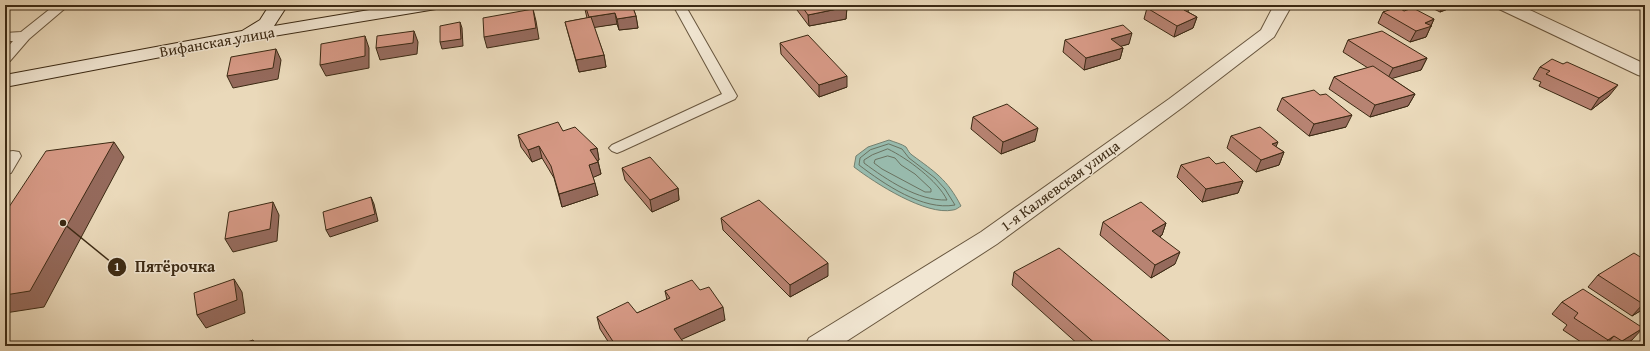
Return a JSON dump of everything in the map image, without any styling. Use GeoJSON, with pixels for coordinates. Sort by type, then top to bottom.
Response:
{"type":"FeatureCollection","features":[{"type":"Feature","properties":{"kind":"street"},"geometry":{"type":"LineString","coordinates":[[244,36],[266,24],[276,9],[274,5]]}},
{"type":"Feature","properties":{"kind":"street"},"geometry":{"type":"LineString","coordinates":[[389,5],[426,6]]}},
{"type":"Feature","properties":{"kind":"street","name":"1-я Каляевская улица"},"geometry":{"type":"LineString","coordinates":[[818,346],[989,238],[1176,103],[1268,33],[1283,5]]}},
{"type":"Feature","properties":{"kind":"street"},"geometry":{"type":"LineString","coordinates":[[1505,5],[1645,71]]}},
{"type":"Feature","properties":{"kind":"street","name":"Вифанская улица"},"geometry":{"type":"LineString","coordinates":[[5,81],[244,36],[426,6]]}},
{"type":"Feature","properties":{"kind":"lane"},"geometry":{"type":"LineString","coordinates":[[5,58],[24,36],[63,5]]}},
{"type":"Feature","properties":{"kind":"lane"},"geometry":{"type":"LineString","coordinates":[[617,148],[730,96],[679,5]]}},
{"type":"Feature","properties":{"kind":"lane"},"geometry":{"type":"LineString","coordinates":[[5,37],[24,36]]}},
{"type":"Feature","properties":{"kind":"lane"},"geometry":{"type":"LineString","coordinates":[[5,158],[13,156],[5,169]]}},
{"type":"Feature","properties":{"kind":"water"},"geometry":{"type":"Polygon","coordinates":[[[889,140],[906,147],[911,154],[940,177],[951,189],[961,206],[954,210],[942,211],[915,203],[887,189],[854,167],[856,156],[868,147],[889,140]]]}},
{"type":"Feature","properties":{"kind":"building"},"geometry":{"type":"Polygon","coordinates":[[[585,5],[632,5],[636,16],[617,19],[615,13],[589,17],[585,5]]]}},
{"type":"Feature","properties":{"kind":"building"},"geometry":{"type":"Polygon","coordinates":[[[801,5],[845,5],[847,7],[808,15],[801,5]]]}},
{"type":"Feature","properties":{"kind":"building"},"geometry":{"type":"Polygon","coordinates":[[[1154,5],[1183,5],[1189,8],[1184,10],[1197,17],[1177,26],[1147,8],[1154,5]]]}},
{"type":"Feature","properties":{"kind":"building"},"geometry":{"type":"Polygon","coordinates":[[[1398,7],[1404,11],[1413,8],[1434,19],[1425,23],[1432,26],[1416,31],[1383,12],[1398,7]]]}},
{"type":"Feature","properties":{"kind":"building"},"geometry":{"type":"Polygon","coordinates":[[[533,9],[536,28],[484,37],[483,18],[533,9]]]}},
{"type":"Feature","properties":{"kind":"building"},"geometry":{"type":"Polygon","coordinates":[[[591,17],[604,55],[576,60],[565,22],[591,17]]]}},
{"type":"Feature","properties":{"kind":"building"},"geometry":{"type":"Polygon","coordinates":[[[460,22],[461,39],[440,42],[440,26],[460,22]]]}},
{"type":"Feature","properties":{"kind":"building"},"geometry":{"type":"Polygon","coordinates":[[[1123,25],[1132,33],[1111,39],[1123,48],[1086,58],[1065,40],[1123,25]]]}},
{"type":"Feature","properties":{"kind":"building"},"geometry":{"type":"Polygon","coordinates":[[[414,31],[413,43],[376,48],[377,36],[414,31]]]}},
{"type":"Feature","properties":{"kind":"building"},"geometry":{"type":"Polygon","coordinates":[[[1382,31],[1427,58],[1393,68],[1348,40],[1382,31]]]}},
{"type":"Feature","properties":{"kind":"building"},"geometry":{"type":"Polygon","coordinates":[[[808,35],[847,76],[819,85],[780,43],[808,35]]]}},
{"type":"Feature","properties":{"kind":"building"},"geometry":{"type":"Polygon","coordinates":[[[365,36],[365,56],[320,65],[321,44],[365,36]]]}},
{"type":"Feature","properties":{"kind":"building"},"geometry":{"type":"Polygon","coordinates":[[[276,49],[273,68],[227,76],[231,57],[276,49]]]}},
{"type":"Feature","properties":{"kind":"building"},"geometry":{"type":"Polygon","coordinates":[[[1552,59],[1563,64],[1567,62],[1618,85],[1599,98],[1546,74],[1550,71],[1540,67],[1552,59]]]}},
{"type":"Feature","properties":{"kind":"building"},"geometry":{"type":"Polygon","coordinates":[[[1373,66],[1415,94],[1375,105],[1334,77],[1373,66]]]}},
{"type":"Feature","properties":{"kind":"building"},"geometry":{"type":"Polygon","coordinates":[[[1314,90],[1320,95],[1326,94],[1352,115],[1314,124],[1282,98],[1314,90]]]}},
{"type":"Feature","properties":{"kind":"building"},"geometry":{"type":"Polygon","coordinates":[[[1007,104],[1038,128],[1003,142],[973,117],[1007,104]]]}},
{"type":"Feature","properties":{"kind":"building"},"geometry":{"type":"Polygon","coordinates":[[[558,122],[563,131],[575,127],[597,148],[590,150],[598,162],[589,165],[595,183],[559,194],[551,166],[539,146],[528,150],[518,135],[558,122]]]}},
{"type":"Feature","properties":{"kind":"building"},"geometry":{"type":"Polygon","coordinates":[[[1260,127],[1278,142],[1272,144],[1284,152],[1261,160],[1231,136],[1260,127]]]}},
{"type":"Feature","properties":{"kind":"building"},"geometry":{"type":"Polygon","coordinates":[[[114,142],[30,291],[5,295],[5,213],[46,151],[114,142]]]}},
{"type":"Feature","properties":{"kind":"building"},"geometry":{"type":"Polygon","coordinates":[[[650,157],[678,188],[650,200],[622,168],[650,157]]]}},
{"type":"Feature","properties":{"kind":"building"},"geometry":{"type":"Polygon","coordinates":[[[1209,157],[1216,164],[1224,162],[1243,181],[1206,189],[1181,165],[1209,157]]]}},
{"type":"Feature","properties":{"kind":"building"},"geometry":{"type":"Polygon","coordinates":[[[371,197],[375,214],[326,230],[323,212],[371,197]]]}},
{"type":"Feature","properties":{"kind":"building"},"geometry":{"type":"Polygon","coordinates":[[[759,200],[828,263],[790,285],[721,218],[759,200]]]}},
{"type":"Feature","properties":{"kind":"building"},"geometry":{"type":"Polygon","coordinates":[[[273,202],[270,229],[225,239],[229,212],[273,202]]]}},
{"type":"Feature","properties":{"kind":"building"},"geometry":{"type":"Polygon","coordinates":[[[1141,202],[1166,223],[1152,231],[1180,252],[1155,265],[1103,222],[1141,202]]]}},
{"type":"Feature","properties":{"kind":"building"},"geometry":{"type":"Polygon","coordinates":[[[1059,248],[1176,346],[1098,346],[1014,272],[1059,248]]]}},
{"type":"Feature","properties":{"kind":"building"},"geometry":{"type":"Polygon","coordinates":[[[1634,253],[1645,260],[1645,302],[1643,304],[1598,275],[1634,253]]]}},
{"type":"Feature","properties":{"kind":"building"},"geometry":{"type":"Polygon","coordinates":[[[234,279],[237,300],[197,315],[194,293],[234,279]]]}},
{"type":"Feature","properties":{"kind":"building"},"geometry":{"type":"Polygon","coordinates":[[[692,280],[700,290],[709,287],[723,307],[674,329],[686,346],[616,346],[597,317],[628,302],[637,313],[670,298],[665,291],[692,280]]]}},
{"type":"Feature","properties":{"kind":"building"},"geometry":{"type":"Polygon","coordinates":[[[1583,289],[1643,328],[1622,341],[1614,336],[1608,340],[1574,318],[1578,313],[1562,302],[1583,289]]]}},
{"type":"Feature","properties":{"kind":"building"},"geometry":{"type":"Polygon","coordinates":[[[253,340],[254,346],[236,346],[253,340]]]}},
{"type":"Feature","properties":{"kind":"place","name":"Пятёрочка"},"geometry":{"type":"Point","coordinates":[63,223]}}]}
